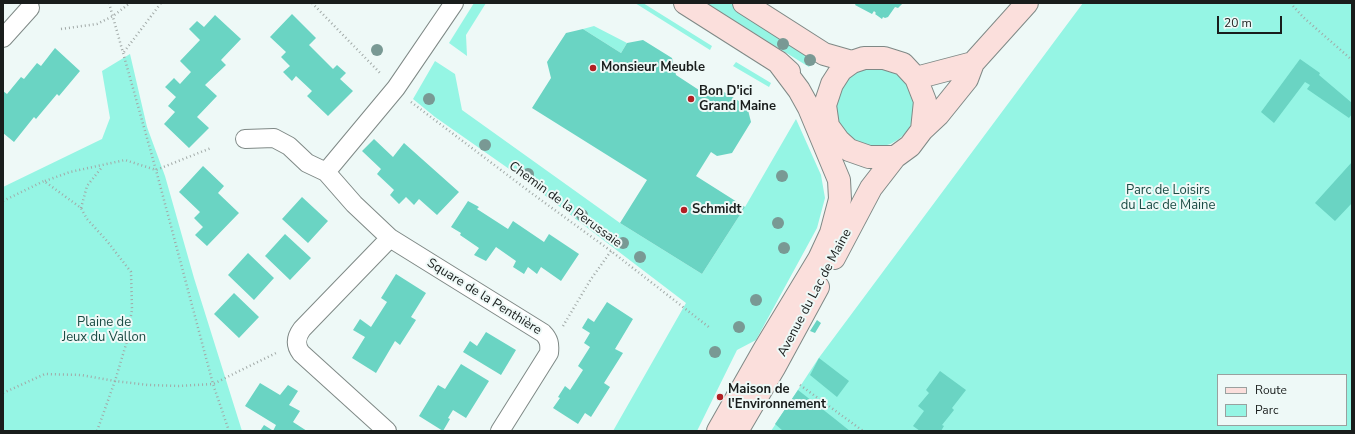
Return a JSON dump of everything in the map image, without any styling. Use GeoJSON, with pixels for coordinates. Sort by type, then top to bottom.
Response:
{"type":"FeatureCollection","features":[{"type":"Feature","properties":{"kind":"street"},"geometry":{"type":"LineString","coordinates":[[326,172],[396,88],[454,3]]}},
{"type":"Feature","properties":{"kind":"street"},"geometry":{"type":"LineString","coordinates":[[685,3],[778,62],[827,116],[839,141],[849,150],[869,157],[895,157],[910,146],[922,130],[938,115],[967,79],[973,63],[1027,3]]}},
{"type":"Feature","properties":{"kind":"street"},"geometry":{"type":"LineString","coordinates":[[744,3],[824,54],[852,62]]}},
{"type":"Feature","properties":{"kind":"street"},"geometry":{"type":"LineString","coordinates":[[3,38],[30,8]]}},
{"type":"Feature","properties":{"kind":"street"},"geometry":{"type":"LineString","coordinates":[[826,150],[827,116],[832,84],[841,70],[852,62],[864,58],[884,58],[903,64],[916,78],[925,101],[922,130]]}},
{"type":"Feature","properties":{"kind":"street","name":"Avenue du Lac de Maine"},"geometry":{"type":"LineString","coordinates":[[718,431],[819,258],[831,233],[840,199],[839,180],[810,108],[799,90],[778,62]]}},
{"type":"Feature","properties":{"kind":"street"},"geometry":{"type":"LineString","coordinates":[[916,78],[973,63]]}},
{"type":"Feature","properties":{"kind":"street","name":"Square de la Penthière"},"geometry":{"type":"LineString","coordinates":[[245,139],[274,138],[289,146],[307,163],[326,172],[354,204],[390,238],[543,333],[547,337],[549,342],[549,353],[500,431]]}},
{"type":"Feature","properties":{"kind":"street","name":"Avenue du Lac de Maine"},"geometry":{"type":"LineString","coordinates":[[737,431],[797,327],[871,188],[895,157]]}},
{"type":"Feature","properties":{"kind":"street"},"geometry":{"type":"LineString","coordinates":[[386,431],[301,353],[297,344],[297,338],[302,329],[390,238]]}},
{"type":"Feature","properties":{"kind":"path"},"geometry":{"type":"LineString","coordinates":[[109,3],[124,52],[213,384],[229,431]]}},
{"type":"Feature","properties":{"kind":"path"},"geometry":{"type":"LineString","coordinates":[[61,29],[97,24],[112,16],[130,3]]}},
{"type":"Feature","properties":{"kind":"path"},"geometry":{"type":"LineString","coordinates":[[124,52],[161,3]]}},
{"type":"Feature","properties":{"kind":"path"},"geometry":{"type":"LineString","coordinates":[[312,3],[383,76]]}},
{"type":"Feature","properties":{"kind":"path"},"geometry":{"type":"LineString","coordinates":[[1293,6],[1303,17],[1352,60]]}},
{"type":"Feature","properties":{"kind":"path","name":"Chemin de la Perussaie"},"geometry":{"type":"LineString","coordinates":[[408,100],[611,251],[710,328]]}},
{"type":"Feature","properties":{"kind":"path"},"geometry":{"type":"LineString","coordinates":[[3,201],[44,181],[70,172],[125,160],[156,170],[211,148]]}},
{"type":"Feature","properties":{"kind":"path"},"geometry":{"type":"LineString","coordinates":[[81,208],[86,186],[103,166]]}},
{"type":"Feature","properties":{"kind":"path"},"geometry":{"type":"LineString","coordinates":[[44,181],[81,208],[130,272],[132,309],[127,341],[115,381],[97,431]]}},
{"type":"Feature","properties":{"kind":"path"},"geometry":{"type":"LineString","coordinates":[[560,331],[591,279],[611,251]]}},
{"type":"Feature","properties":{"kind":"path"},"geometry":{"type":"LineString","coordinates":[[3,393],[45,374],[81,375],[115,381],[179,386],[213,384],[281,351]]}},
{"type":"Feature","properties":{"kind":"path"},"geometry":{"type":"LineString","coordinates":[[800,385],[863,431]]}},
{"type":"Feature","properties":{"kind":"green space"},"geometry":{"type":"Polygon","coordinates":[[[474,3],[486,3],[466,35],[467,56],[449,43],[474,3]]]}},
{"type":"Feature","properties":{"kind":"green space"},"geometry":{"type":"Polygon","coordinates":[[[635,3],[643,3],[712,46],[710,50],[635,3]]]}},
{"type":"Feature","properties":{"kind":"green space"},"geometry":{"type":"Polygon","coordinates":[[[706,3],[736,3],[818,54],[809,67],[706,3]]]}},
{"type":"Feature","properties":{"kind":"green space","name":"Parc de Loisirs du Lac de Maine"},"geometry":{"type":"Polygon","coordinates":[[[1083,3],[1352,3],[1352,431],[771,431],[818,359],[1083,3]]]}},
{"type":"Feature","properties":{"kind":"green space"},"geometry":{"type":"Polygon","coordinates":[[[594,26],[627,43],[621,53],[583,29],[594,26]]]}},
{"type":"Feature","properties":{"kind":"green space","name":"Plaine de Jeux du Vallon"},"geometry":{"type":"Polygon","coordinates":[[[130,54],[147,127],[165,176],[194,278],[242,431],[3,431],[3,187],[102,139],[110,118],[102,71],[130,54]]]}},
{"type":"Feature","properties":{"kind":"green space"},"geometry":{"type":"Polygon","coordinates":[[[435,61],[455,74],[462,110],[620,223],[702,274],[745,207],[796,119],[821,175],[825,198],[817,228],[756,340],[737,350],[697,431],[613,431],[686,303],[522,178],[435,117],[413,99],[435,61]]]}},
{"type":"Feature","properties":{"kind":"green space"},"geometry":{"type":"Polygon","coordinates":[[[736,62],[771,83],[769,87],[733,66],[736,62]]]}},
{"type":"Feature","properties":{"kind":"green space"},"geometry":{"type":"Polygon","coordinates":[[[875,67],[890,70],[903,79],[912,92],[915,107],[912,122],[903,135],[890,144],[875,147],[860,144],[847,135],[838,122],[835,107],[838,92],[847,79],[860,70],[875,67]]]}},
{"type":"Feature","properties":{"kind":"building"},"geometry":{"type":"Polygon","coordinates":[[[856,3],[903,3],[898,8],[895,7],[888,17],[883,17],[882,19],[875,14],[876,13],[874,11],[872,14],[855,5],[856,3]]]}},
{"type":"Feature","properties":{"kind":"building"},"geometry":{"type":"Polygon","coordinates":[[[292,14],[316,38],[309,45],[333,69],[337,65],[346,73],[340,79],[353,91],[328,116],[307,96],[312,91],[296,76],[292,81],[283,72],[290,66],[281,57],[286,52],[270,37],[292,14]]]}},
{"type":"Feature","properties":{"kind":"building"},"geometry":{"type":"Polygon","coordinates":[[[215,15],[241,39],[221,60],[226,65],[205,85],[217,96],[197,117],[209,128],[189,148],[164,124],[175,112],[168,106],[176,97],[165,87],[174,78],[180,84],[191,72],[180,61],[200,40],[189,29],[197,21],[204,27],[215,15]]]}},
{"type":"Feature","properties":{"kind":"building"},"geometry":{"type":"Polygon","coordinates":[[[583,29],[621,53],[627,43],[643,40],[672,58],[676,75],[702,92],[719,89],[747,106],[751,122],[732,153],[717,156],[711,152],[696,176],[745,207],[702,274],[620,223],[647,180],[532,108],[551,78],[547,62],[566,33],[583,29]]]}},
{"type":"Feature","properties":{"kind":"building"},"geometry":{"type":"Polygon","coordinates":[[[55,48],[80,71],[59,96],[57,94],[36,119],[34,117],[14,142],[3,133],[3,91],[7,94],[21,77],[24,79],[37,63],[41,66],[55,48]]]}},
{"type":"Feature","properties":{"kind":"building"},"geometry":{"type":"Polygon","coordinates":[[[1300,59],[1320,73],[1319,75],[1352,103],[1352,114],[1349,118],[1307,89],[1310,85],[1305,82],[1274,123],[1261,112],[1300,59]]]}},
{"type":"Feature","properties":{"kind":"building"},"geometry":{"type":"Polygon","coordinates":[[[374,139],[393,157],[404,143],[459,192],[437,215],[419,199],[414,205],[406,197],[399,204],[390,195],[394,190],[377,174],[381,169],[362,151],[374,139]]]}},
{"type":"Feature","properties":{"kind":"building"},"geometry":{"type":"Polygon","coordinates":[[[1352,162],[1352,203],[1335,221],[1315,203],[1352,162]]]}},
{"type":"Feature","properties":{"kind":"building"},"geometry":{"type":"Polygon","coordinates":[[[203,166],[224,186],[218,193],[239,213],[207,246],[195,235],[203,227],[194,218],[200,212],[179,192],[203,166]]]}},
{"type":"Feature","properties":{"kind":"building"},"geometry":{"type":"Polygon","coordinates":[[[302,197],[328,221],[308,243],[282,219],[302,197]]]}},
{"type":"Feature","properties":{"kind":"building"},"geometry":{"type":"Polygon","coordinates":[[[468,201],[479,207],[477,209],[508,229],[513,221],[544,242],[549,234],[579,254],[561,281],[541,267],[537,274],[528,267],[524,274],[513,267],[516,261],[496,247],[486,261],[474,255],[479,248],[451,227],[468,201]]]}},
{"type":"Feature","properties":{"kind":"building"},"geometry":{"type":"Polygon","coordinates":[[[285,234],[311,258],[290,280],[265,256],[285,234]]]}},
{"type":"Feature","properties":{"kind":"building"},"geometry":{"type":"Polygon","coordinates":[[[248,253],[274,278],[254,300],[228,275],[248,253]]]}},
{"type":"Feature","properties":{"kind":"building"},"geometry":{"type":"Polygon","coordinates":[[[396,274],[426,293],[411,317],[416,320],[400,345],[395,341],[376,373],[352,358],[365,337],[353,330],[360,319],[371,327],[387,302],[381,298],[396,274]]]}},
{"type":"Feature","properties":{"kind":"building"},"geometry":{"type":"Polygon","coordinates":[[[234,293],[259,317],[239,338],[214,314],[234,293]]]}},
{"type":"Feature","properties":{"kind":"building"},"geometry":{"type":"Polygon","coordinates":[[[607,302],[633,319],[615,349],[623,353],[604,383],[610,387],[591,417],[585,413],[578,424],[553,408],[560,398],[558,397],[565,386],[570,390],[583,370],[578,366],[590,347],[584,343],[590,333],[582,328],[588,318],[594,322],[607,302]]]}},
{"type":"Feature","properties":{"kind":"building"},"geometry":{"type":"Polygon","coordinates":[[[817,320],[821,323],[815,333],[810,331],[817,320]]]}},
{"type":"Feature","properties":{"kind":"building"},"geometry":{"type":"Polygon","coordinates":[[[486,332],[516,350],[501,375],[463,352],[470,341],[477,346],[486,332]]]}},
{"type":"Feature","properties":{"kind":"building"},"geometry":{"type":"Polygon","coordinates":[[[819,358],[849,381],[837,397],[810,375],[819,358]]]}},
{"type":"Feature","properties":{"kind":"building"},"geometry":{"type":"Polygon","coordinates":[[[461,364],[489,381],[466,418],[453,410],[443,431],[419,416],[438,385],[445,389],[461,364]]]}},
{"type":"Feature","properties":{"kind":"building"},"geometry":{"type":"Polygon","coordinates":[[[940,371],[966,390],[952,408],[954,410],[942,425],[944,426],[941,431],[920,431],[913,426],[924,411],[918,406],[929,393],[926,390],[940,371]]]}},
{"type":"Feature","properties":{"kind":"building"},"geometry":{"type":"Polygon","coordinates":[[[260,383],[280,395],[288,385],[298,391],[289,405],[300,411],[293,422],[307,431],[273,431],[276,425],[245,406],[260,383]]]}},
{"type":"Feature","properties":{"kind":"building"},"geometry":{"type":"Polygon","coordinates":[[[798,390],[850,431],[783,431],[775,424],[798,390]]]}},
{"type":"Feature","properties":{"kind":"building"},"geometry":{"type":"Polygon","coordinates":[[[264,425],[272,430],[260,431],[264,425]]]}},
{"type":"Feature","properties":{"kind":"place","name":"Monsieur Meuble"},"geometry":{"type":"Point","coordinates":[593,68]}},
{"type":"Feature","properties":{"kind":"place","name":"Bon D'ici Grand Maine"},"geometry":{"type":"Point","coordinates":[691,99]}},
{"type":"Feature","properties":{"kind":"place","name":"Schmidt"},"geometry":{"type":"Point","coordinates":[684,210]}},
{"type":"Feature","properties":{"kind":"place","name":"Maison de l'Environnement"},"geometry":{"type":"Point","coordinates":[720,397]}}]}
